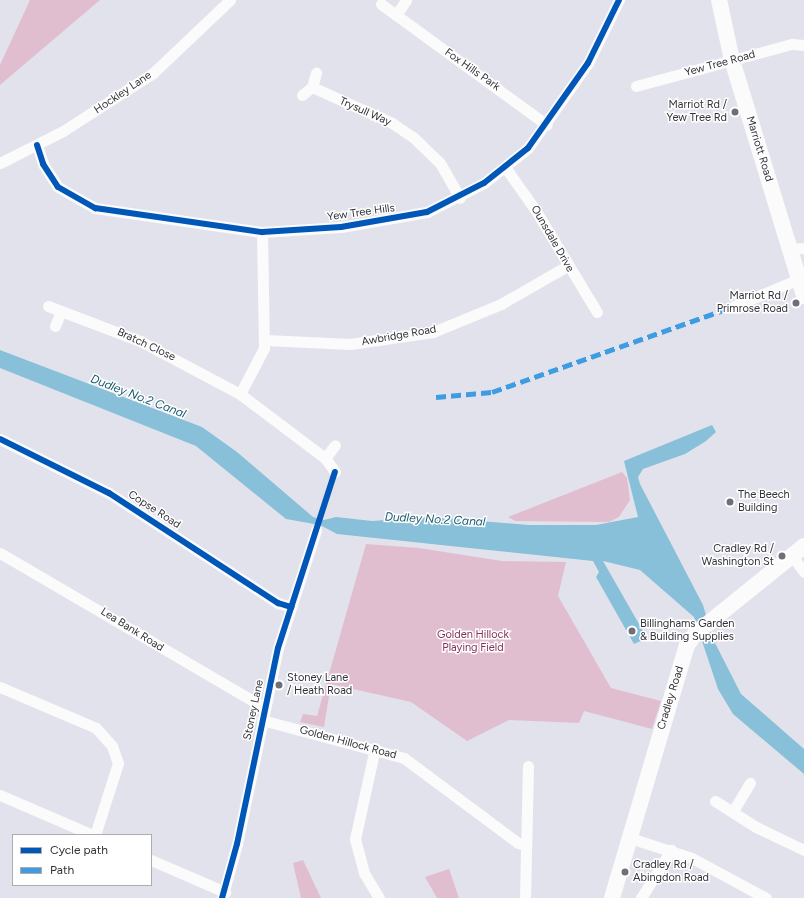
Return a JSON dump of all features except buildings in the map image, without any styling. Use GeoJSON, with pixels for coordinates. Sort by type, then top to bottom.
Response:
{"type":"FeatureCollection","features":[{"type":"Feature","properties":{"kind":"main road","name":"Marriott Road"},"geometry":{"type":"LineString","coordinates":[[719,0],[732,60],[797,248],[799,279],[804,296]]}},
{"type":"Feature","properties":{"kind":"main road","name":"Cradley Road"},"geometry":{"type":"LineString","coordinates":[[612,898],[685,652],[695,634],[798,551]]}},
{"type":"Feature","properties":{"kind":"street","name":"Hockley Lane"},"geometry":{"type":"LineString","coordinates":[[0,163],[37,145],[153,73],[230,0]]}},
{"type":"Feature","properties":{"kind":"street"},"geometry":{"type":"LineString","coordinates":[[396,15],[406,0]]}},
{"type":"Feature","properties":{"kind":"street","name":"Yew Tree Hills"},"geometry":{"type":"LineString","coordinates":[[37,145],[43,164],[58,187],[95,208],[262,232],[379,222],[427,212],[460,198],[505,167],[547,125],[588,63],[619,0]]}},
{"type":"Feature","properties":{"kind":"street","name":"Fox Hills Park"},"geometry":{"type":"LineString","coordinates":[[381,4],[547,125]]}},
{"type":"Feature","properties":{"kind":"street","name":"Yew Tree Road"},"geometry":{"type":"LineString","coordinates":[[636,86],[792,44],[804,45]]}},
{"type":"Feature","properties":{"kind":"street"},"geometry":{"type":"LineString","coordinates":[[302,95],[312,86],[316,73]]}},
{"type":"Feature","properties":{"kind":"street","name":"Trysull Way"},"geometry":{"type":"LineString","coordinates":[[312,86],[392,123],[413,137],[440,163],[460,198]]}},
{"type":"Feature","properties":{"kind":"street","name":"Ounsdale Drive"},"geometry":{"type":"LineString","coordinates":[[505,167],[536,211],[567,266],[597,312]]}},
{"type":"Feature","properties":{"kind":"street"},"geometry":{"type":"LineString","coordinates":[[240,394],[260,358],[265,340],[262,232]]}},
{"type":"Feature","properties":{"kind":"street","name":"Awbridge Road"},"geometry":{"type":"LineString","coordinates":[[265,340],[350,344],[433,332],[501,304],[567,266]]}},
{"type":"Feature","properties":{"kind":"street"},"geometry":{"type":"LineString","coordinates":[[732,307],[799,279]]}},
{"type":"Feature","properties":{"kind":"street","name":"Bratch Close"},"geometry":{"type":"LineString","coordinates":[[48,306],[140,341],[240,394],[325,458],[336,472]]}},
{"type":"Feature","properties":{"kind":"street"},"geometry":{"type":"LineString","coordinates":[[55,326],[61,311]]}},
{"type":"Feature","properties":{"kind":"street","name":"Copse Road"},"geometry":{"type":"LineString","coordinates":[[0,439],[109,493],[278,603],[291,607]]}},
{"type":"Feature","properties":{"kind":"street"},"geometry":{"type":"LineString","coordinates":[[325,458],[336,445]]}},
{"type":"Feature","properties":{"kind":"street","name":"Stoney Lane"},"geometry":{"type":"LineString","coordinates":[[223,895],[264,707],[291,607],[316,530]]}},
{"type":"Feature","properties":{"kind":"street"},"geometry":{"type":"LineString","coordinates":[[798,551],[804,572]]}},
{"type":"Feature","properties":{"kind":"street","name":"Lea Bank Road"},"geometry":{"type":"LineString","coordinates":[[0,553],[264,707]]}},
{"type":"Feature","properties":{"kind":"street"},"geometry":{"type":"LineString","coordinates":[[0,687],[96,728],[112,746],[118,764],[94,834]]}},
{"type":"Feature","properties":{"kind":"street","name":"Golden Hillock Road"},"geometry":{"type":"LineString","coordinates":[[262,720],[376,748],[424,770],[494,826],[526,845]]}},
{"type":"Feature","properties":{"kind":"street"},"geometry":{"type":"LineString","coordinates":[[376,748],[355,839],[364,873],[379,898]]}},
{"type":"Feature","properties":{"kind":"street"},"geometry":{"type":"LineString","coordinates":[[525,898],[528,766]]}},
{"type":"Feature","properties":{"kind":"street"},"geometry":{"type":"LineString","coordinates":[[733,811],[750,783]]}},
{"type":"Feature","properties":{"kind":"street"},"geometry":{"type":"LineString","coordinates":[[0,795],[92,834]]}},
{"type":"Feature","properties":{"kind":"street"},"geometry":{"type":"LineString","coordinates":[[715,801],[756,827],[804,850]]}},
{"type":"Feature","properties":{"kind":"street"},"geometry":{"type":"LineString","coordinates":[[630,838],[671,850],[766,898]]}},
{"type":"Feature","properties":{"kind":"street"},"geometry":{"type":"LineString","coordinates":[[641,898],[671,850]]}},
{"type":"Feature","properties":{"kind":"street"},"geometry":{"type":"LineString","coordinates":[[152,860],[223,895]]}},
{"type":"Feature","properties":{"kind":"green space"},"geometry":{"type":"Polygon","coordinates":[[[30,0],[100,0],[0,85],[0,65],[30,0]]]}},
{"type":"Feature","properties":{"kind":"green space"},"geometry":{"type":"Polygon","coordinates":[[[622,472],[627,478],[630,500],[619,517],[609,522],[515,521],[508,517],[622,472]]]}},
{"type":"Feature","properties":{"kind":"green space","name":"Golden Hillock Playing Field"},"geometry":{"type":"Polygon","coordinates":[[[366,544],[419,548],[502,561],[566,562],[558,596],[611,688],[661,701],[652,729],[584,711],[579,723],[509,720],[467,741],[411,702],[331,684],[324,727],[300,722],[303,714],[317,716],[366,544]]]}},
{"type":"Feature","properties":{"kind":"green space"},"geometry":{"type":"Polygon","coordinates":[[[303,860],[321,898],[301,898],[293,863],[303,860]]]}},
{"type":"Feature","properties":{"kind":"green space"},"geometry":{"type":"Polygon","coordinates":[[[449,869],[459,898],[437,898],[425,877],[449,869]]]}},
{"type":"Feature","properties":{"kind":"water","name":"Dudley No.2 Canal"},"geometry":{"type":"Polygon","coordinates":[[[0,350],[202,427],[237,452],[313,517],[324,520],[336,517],[372,521],[431,517],[529,525],[596,525],[638,517],[624,461],[712,425],[716,432],[706,441],[685,454],[643,469],[638,477],[640,484],[703,605],[713,639],[741,694],[804,749],[804,774],[733,714],[718,689],[694,617],[640,570],[603,561],[647,638],[634,644],[596,577],[599,572],[593,561],[337,534],[320,525],[286,519],[196,446],[0,368],[0,350]]]}},
{"type":"Feature","properties":{"kind":"marked path"},"geometry":{"type":"LineString","coordinates":[[436,397],[492,392],[732,307]]}},
{"type":"Feature","properties":{"kind":"cycle path"},"geometry":{"type":"LineString","coordinates":[[37,145],[43,164],[58,187],[95,208],[262,232],[341,227],[427,212],[484,183],[528,148],[588,63],[619,0]]}},
{"type":"Feature","properties":{"kind":"cycle path"},"geometry":{"type":"LineString","coordinates":[[0,439],[109,493],[278,603],[291,607]]}},
{"type":"Feature","properties":{"kind":"cycle path"},"geometry":{"type":"LineString","coordinates":[[222,898],[237,844],[278,648],[335,472]]}},
{"type":"Feature","properties":{"kind":"place","name":"Marriot Rd / Yew Tree Rd"},"geometry":{"type":"Point","coordinates":[735,112]}},
{"type":"Feature","properties":{"kind":"place","name":"Marriot Rd / Primrose Road"},"geometry":{"type":"Point","coordinates":[796,303]}},
{"type":"Feature","properties":{"kind":"place","name":"The Beech Building"},"geometry":{"type":"Point","coordinates":[730,502]}},
{"type":"Feature","properties":{"kind":"place","name":"Cradley Rd / Washington St"},"geometry":{"type":"Point","coordinates":[782,556]}},
{"type":"Feature","properties":{"kind":"place","name":"Billinghams Garden & Building Supplies"},"geometry":{"type":"Point","coordinates":[632,631]}},
{"type":"Feature","properties":{"kind":"place","name":"Stoney Lane / Heath Road"},"geometry":{"type":"Point","coordinates":[279,685]}},
{"type":"Feature","properties":{"kind":"place","name":"Cradley Rd / Abingdon Road"},"geometry":{"type":"Point","coordinates":[625,872]}}]}
